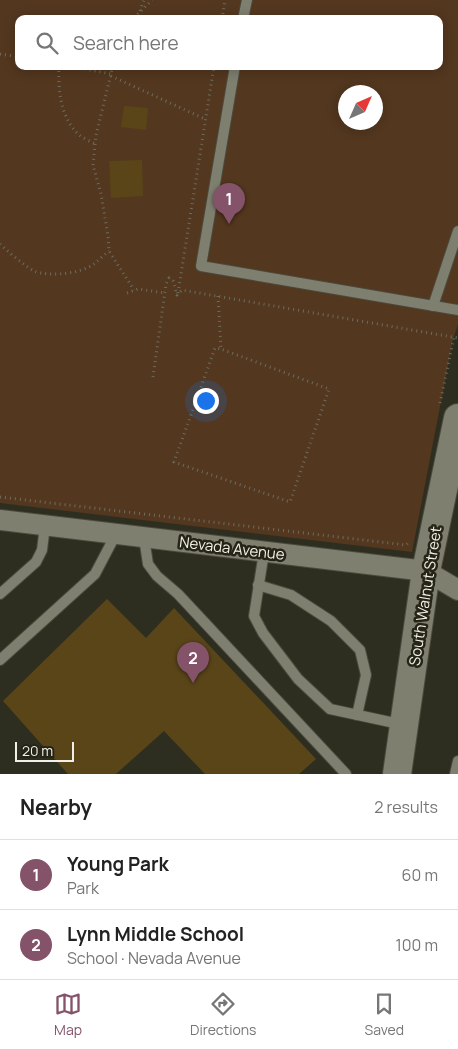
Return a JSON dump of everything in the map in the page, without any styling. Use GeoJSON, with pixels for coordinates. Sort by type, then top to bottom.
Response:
{"type":"FeatureCollection","features":[{"type":"Feature","properties":{"kind":"street","name":"South Walnut Street"},"geometry":{"type":"LineString","coordinates":[[397,774],[426,571],[458,418]]}},
{"type":"Feature","properties":{"kind":"street","name":"Nevada Avenue"},"geometry":{"type":"LineString","coordinates":[[0,520],[426,571],[458,590]]}},
{"type":"Feature","properties":{"kind":"lane"},"geometry":{"type":"LineString","coordinates":[[245,15],[247,0]]}},
{"type":"Feature","properties":{"kind":"lane"},"geometry":{"type":"LineString","coordinates":[[234,70],[201,266],[458,310]]}},
{"type":"Feature","properties":{"kind":"lane"},"geometry":{"type":"LineString","coordinates":[[433,306],[458,231]]}},
{"type":"Feature","properties":{"kind":"lane"},"geometry":{"type":"LineString","coordinates":[[0,594],[36,562],[42,550],[45,526]]}},
{"type":"Feature","properties":{"kind":"lane"},"geometry":{"type":"LineString","coordinates":[[0,660],[95,574],[116,534]]}},
{"type":"Feature","properties":{"kind":"lane"},"geometry":{"type":"LineString","coordinates":[[144,538],[148,564],[157,576],[178,594],[346,774]]}},
{"type":"Feature","properties":{"kind":"lane"},"geometry":{"type":"LineString","coordinates":[[264,552],[254,616],[263,634],[298,679],[330,709],[404,725]]}},
{"type":"Feature","properties":{"kind":"lane"},"geometry":{"type":"LineString","coordinates":[[258,585],[291,595],[331,621],[360,650],[366,675],[357,715]]}},
{"type":"Feature","properties":{"kind":"lane"},"geometry":{"type":"LineString","coordinates":[[455,774],[458,761]]}},
{"type":"Feature","properties":{"kind":"path"},"geometry":{"type":"LineString","coordinates":[[138,14],[144,0]]}},
{"type":"Feature","properties":{"kind":"path"},"geometry":{"type":"LineString","coordinates":[[138,14],[152,0]]}},
{"type":"Feature","properties":{"kind":"path"},"geometry":{"type":"LineString","coordinates":[[223,15],[225,0]]}},
{"type":"Feature","properties":{"kind":"path"},"geometry":{"type":"LineString","coordinates":[[0,54],[15,56]]}},
{"type":"Feature","properties":{"kind":"path"},"geometry":{"type":"LineString","coordinates":[[59,70],[60,101],[67,120],[79,135],[95,144]]}},
{"type":"Feature","properties":{"kind":"path"},"geometry":{"type":"LineString","coordinates":[[88,70],[111,75],[205,119]]}},
{"type":"Feature","properties":{"kind":"path"},"geometry":{"type":"LineString","coordinates":[[112,70],[104,99],[93,165],[101,194],[109,251],[134,290]]}},
{"type":"Feature","properties":{"kind":"path"},"geometry":{"type":"LineString","coordinates":[[177,294],[213,70]]}},
{"type":"Feature","properties":{"kind":"path"},"geometry":{"type":"LineString","coordinates":[[0,244],[33,270],[52,275],[76,271],[93,265],[109,251]]}},
{"type":"Feature","properties":{"kind":"path"},"geometry":{"type":"LineString","coordinates":[[153,377],[166,284],[169,278],[174,281],[177,294]]}},
{"type":"Feature","properties":{"kind":"path"},"geometry":{"type":"LineString","coordinates":[[127,293],[138,289],[165,293]]}},
{"type":"Feature","properties":{"kind":"path"},"geometry":{"type":"LineString","coordinates":[[177,294],[182,290],[458,338]]}},
{"type":"Feature","properties":{"kind":"path"},"geometry":{"type":"LineString","coordinates":[[218,296],[221,349]]}},
{"type":"Feature","properties":{"kind":"path"},"geometry":{"type":"LineString","coordinates":[[215,348],[221,349],[329,388],[290,502],[174,462],[215,348]]}},
{"type":"Feature","properties":{"kind":"path"},"geometry":{"type":"LineString","coordinates":[[0,497],[406,545]]}},
{"type":"Feature","properties":{"kind":"shaded area"},"geometry":{"type":"Polygon","coordinates":[[[0,0],[458,0],[458,325],[453,339],[412,552],[0,503],[0,0]]]}},
{"type":"Feature","properties":{"kind":"building"},"geometry":{"type":"Polygon","coordinates":[[[124,106],[148,108],[146,130],[121,127],[124,106]]]}},
{"type":"Feature","properties":{"kind":"building"},"geometry":{"type":"Polygon","coordinates":[[[142,160],[143,196],[111,198],[109,161],[142,160]]]}},
{"type":"Feature","properties":{"kind":"building"},"geometry":{"type":"Polygon","coordinates":[[[107,599],[146,638],[174,608],[316,759],[299,774],[205,774],[164,731],[116,774],[68,774],[3,701],[107,599]]]}},
{"type":"Feature","properties":{"kind":"place","name":"Young Park"},"geometry":{"type":"Point","coordinates":[229,224]}},
{"type":"Feature","properties":{"kind":"place","name":"Lynn Middle School"},"geometry":{"type":"Point","coordinates":[193,683]}}]}
